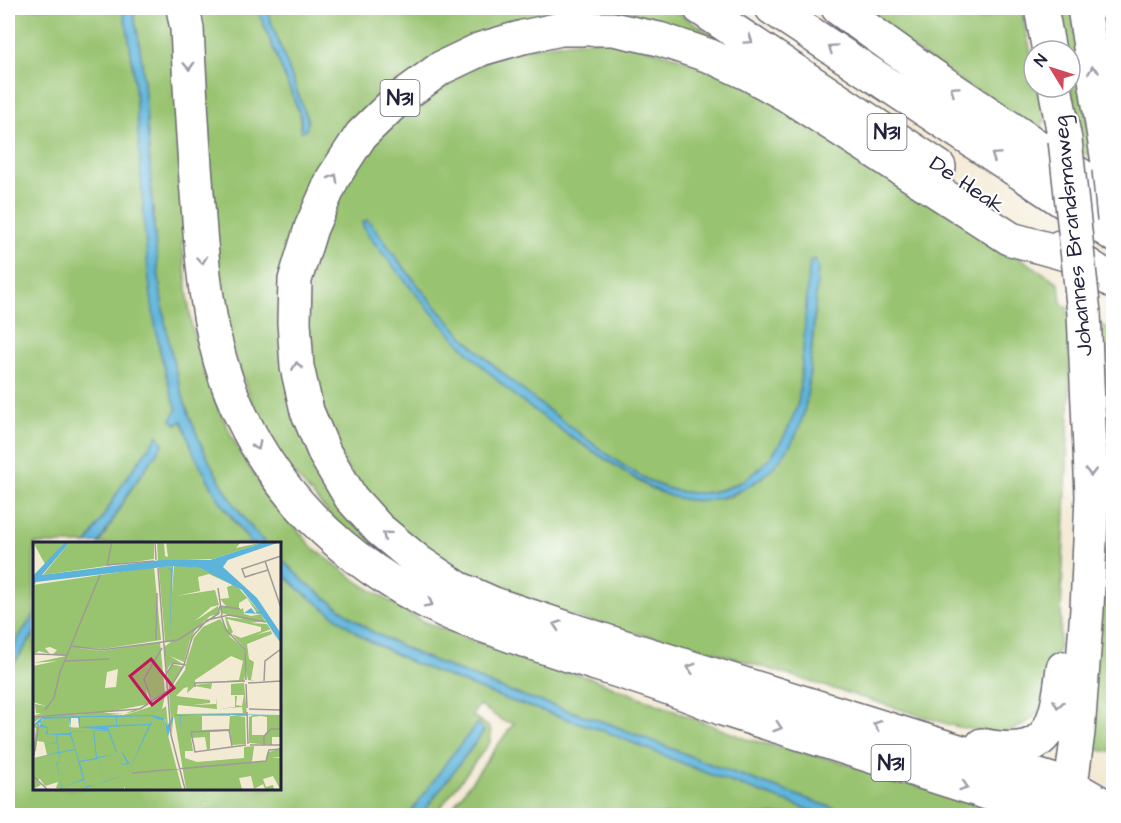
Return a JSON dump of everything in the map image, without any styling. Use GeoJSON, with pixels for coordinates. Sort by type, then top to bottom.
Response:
{"type":"FeatureCollection","features":[{"type":"Feature","properties":{"kind":"highway","name":"N31"},"geometry":{"type":"LineString","coordinates":[[183,8],[187,29],[202,264],[212,322],[226,378],[264,460],[294,499],[326,532],[370,569],[402,589],[447,612],[520,639],[687,694],[723,709],[1060,816]]}},
{"type":"Feature","properties":{"kind":"highway","name":"De Heak"},"geometry":{"type":"LineString","coordinates":[[700,8],[1113,282]]}},
{"type":"Feature","properties":{"kind":"highway","name":"De Heak"},"geometry":{"type":"LineString","coordinates":[[772,8],[1113,235]]}},
{"type":"Feature","properties":{"kind":"highway"},"geometry":{"type":"LineString","coordinates":[[838,8],[930,74],[1111,183]]}},
{"type":"Feature","properties":{"kind":"highway"},"geometry":{"type":"LineString","coordinates":[[1041,8],[1047,39]]}},
{"type":"Feature","properties":{"kind":"highway","name":"Johannes Brandsmaweg"},"geometry":{"type":"LineString","coordinates":[[1084,8],[1111,183],[1113,219]]}},
{"type":"Feature","properties":{"kind":"highway","name":"N31"},"geometry":{"type":"LineString","coordinates":[[1069,801],[933,742],[612,644],[494,604],[458,588],[419,562],[379,529],[351,498],[326,454],[307,411],[297,367],[294,322],[295,280],[311,228],[333,178],[361,135],[396,101],[441,68],[481,49],[561,29],[613,29],[659,39],[710,56],[787,95],[1011,239],[1074,256]]}},
{"type":"Feature","properties":{"kind":"highway","name":"Johannes Brandsmaweg"},"geometry":{"type":"LineString","coordinates":[[1057,99],[1065,140],[1084,313],[1092,496],[1078,732],[1069,801]]}},
{"type":"Feature","properties":{"kind":"highway","name":"N31"},"geometry":{"type":"LineString","coordinates":[[933,742],[960,741],[1012,750],[1027,747],[1041,739],[1051,726],[1057,712],[1065,649],[1087,609]]}},
{"type":"Feature","properties":{"kind":"highway"},"geometry":{"type":"LineString","coordinates":[[1069,801],[1113,812]]}},
{"type":"Feature","properties":{"kind":"highway"},"geometry":{"type":"LineString","coordinates":[[1088,816],[1113,812]]}},
{"type":"Feature","properties":{"kind":"green space"},"geometry":{"type":"Polygon","coordinates":[[[8,8],[122,8],[127,24],[135,87],[149,278],[159,347],[177,410],[176,424],[182,421],[211,486],[230,516],[251,542],[100,542],[131,489],[163,444],[158,436],[123,483],[88,542],[33,542],[33,616],[8,653],[8,8]]]}},
{"type":"Feature","properties":{"kind":"green space"},"geometry":{"type":"Polygon","coordinates":[[[132,8],[174,8],[190,239],[182,242],[191,324],[207,382],[233,439],[262,488],[312,547],[361,584],[422,621],[493,648],[593,679],[746,739],[838,761],[1011,815],[852,815],[715,766],[607,723],[508,691],[417,654],[369,630],[306,583],[280,558],[280,542],[264,542],[231,499],[195,431],[181,391],[163,308],[139,40],[132,8]]]}},
{"type":"Feature","properties":{"kind":"green space"},"geometry":{"type":"Polygon","coordinates":[[[193,8],[257,8],[301,117],[300,126],[308,121],[266,8],[671,8],[742,54],[614,20],[389,90],[286,275],[351,514],[592,653],[362,551],[266,442],[217,307],[193,8]]]}},
{"type":"Feature","properties":{"kind":"green space"},"geometry":{"type":"Polygon","coordinates":[[[855,8],[977,8],[980,20],[988,17],[986,8],[1021,8],[1028,39],[1022,39],[1022,99],[1041,99],[1046,122],[1042,120],[1044,139],[855,8]]]}},
{"type":"Feature","properties":{"kind":"green space"},"geometry":{"type":"Polygon","coordinates":[[[1056,8],[1071,8],[1076,39],[1062,39],[1056,8]]]}},
{"type":"Feature","properties":{"kind":"green space"},"geometry":{"type":"Polygon","coordinates":[[[1099,8],[1113,8],[1113,94],[1099,8]]]}},
{"type":"Feature","properties":{"kind":"green space"},"geometry":{"type":"Polygon","coordinates":[[[610,38],[725,71],[1059,283],[1061,303],[1068,308],[1070,387],[1060,639],[1049,697],[1037,714],[1025,724],[1012,730],[991,733],[954,726],[698,647],[609,627],[503,595],[414,545],[350,472],[328,432],[305,340],[312,258],[349,170],[414,100],[506,50],[610,38]],[[371,224],[363,226],[367,234],[451,334],[563,432],[648,487],[671,496],[696,499],[730,497],[759,479],[803,417],[809,384],[815,312],[803,359],[796,413],[775,453],[749,477],[723,489],[695,493],[681,492],[655,483],[632,471],[599,448],[534,400],[492,365],[443,315],[371,224]]]}},
{"type":"Feature","properties":{"kind":"green space"},"geometry":{"type":"Polygon","coordinates":[[[1082,84],[1093,159],[1081,151],[1073,99],[1082,99],[1082,84]]]}},
{"type":"Feature","properties":{"kind":"green space"},"geometry":{"type":"Polygon","coordinates":[[[1099,323],[1111,331],[1113,371],[1114,733],[1110,752],[1089,748],[1099,323]]]}},
{"type":"Feature","properties":{"kind":"green space"},"geometry":{"type":"Polygon","coordinates":[[[280,571],[300,590],[364,638],[413,663],[505,699],[604,731],[711,775],[824,815],[447,815],[514,723],[503,721],[479,705],[472,715],[490,728],[490,742],[435,815],[421,815],[484,731],[451,756],[409,815],[8,816],[8,672],[33,635],[33,790],[280,790],[280,571]]]}},
{"type":"Feature","properties":{"kind":"water"},"geometry":{"type":"Polygon","coordinates":[[[122,8],[132,8],[139,40],[163,308],[181,391],[195,431],[219,480],[244,518],[264,542],[250,542],[218,498],[194,454],[182,421],[177,424],[171,420],[177,410],[166,376],[152,307],[129,38],[122,8]]]}},
{"type":"Feature","properties":{"kind":"water"},"geometry":{"type":"Polygon","coordinates":[[[257,8],[266,8],[308,121],[306,130],[301,131],[301,117],[257,8]]]}},
{"type":"Feature","properties":{"kind":"water"},"geometry":{"type":"Polygon","coordinates":[[[367,220],[447,319],[474,347],[519,387],[643,478],[669,489],[692,493],[713,492],[749,477],[777,448],[787,430],[799,396],[808,275],[810,261],[815,259],[818,267],[808,385],[803,417],[795,437],[773,467],[758,480],[726,496],[708,500],[689,500],[670,496],[651,488],[556,426],[493,377],[436,318],[367,234],[362,223],[367,220]]]}},
{"type":"Feature","properties":{"kind":"water"},"geometry":{"type":"Polygon","coordinates":[[[158,435],[163,444],[131,489],[100,542],[88,542],[123,483],[158,435]]]}},
{"type":"Feature","properties":{"kind":"water"},"geometry":{"type":"Polygon","coordinates":[[[280,558],[306,583],[369,630],[417,654],[508,691],[607,723],[715,766],[853,815],[824,815],[711,775],[604,731],[505,699],[413,663],[364,638],[300,590],[280,571],[280,558]]]}},
{"type":"Feature","properties":{"kind":"water"},"geometry":{"type":"Polygon","coordinates":[[[33,616],[33,635],[8,672],[8,653],[33,616]]]}},
{"type":"Feature","properties":{"kind":"water"},"geometry":{"type":"Polygon","coordinates":[[[478,723],[484,731],[421,815],[409,815],[451,756],[478,723]]]}}]}
